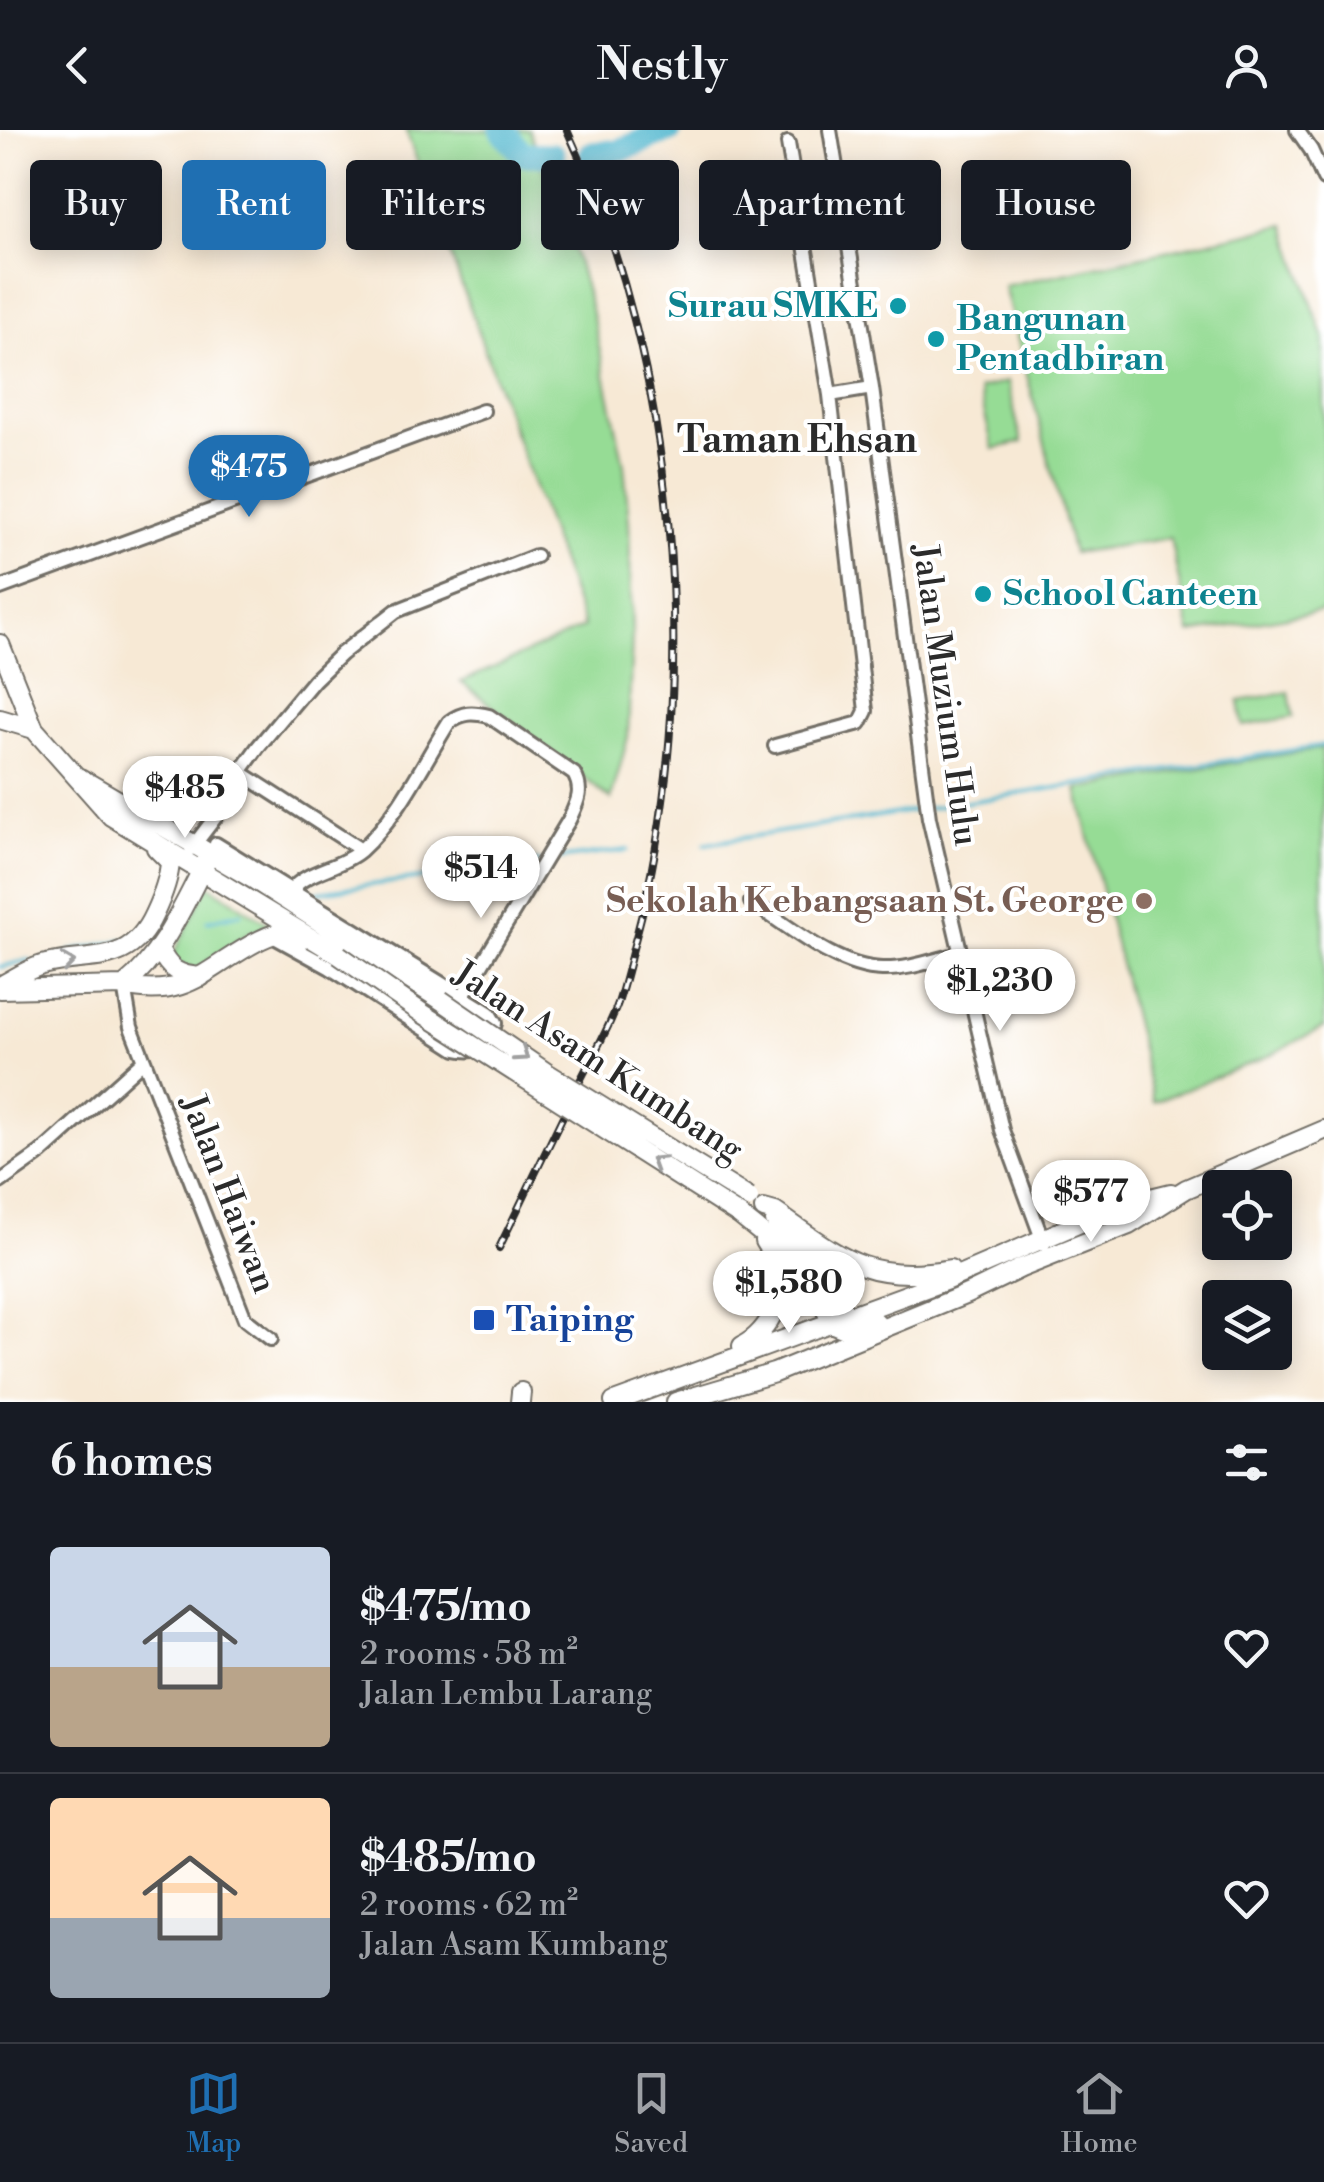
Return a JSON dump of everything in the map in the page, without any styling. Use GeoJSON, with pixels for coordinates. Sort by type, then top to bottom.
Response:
{"type":"FeatureCollection","features":[{"type":"Feature","properties":{"kind":"main road","name":"Jalan Asam Kumbang"},"geometry":{"type":"LineString","coordinates":[[0,644],[34,730],[111,816],[140,832],[201,854]]}},
{"type":"Feature","properties":{"kind":"main road"},"geometry":{"type":"LineString","coordinates":[[0,719],[34,730]]}},
{"type":"Feature","properties":{"kind":"main road","name":"Jalan Asam Kumbang"},"geometry":{"type":"LineString","coordinates":[[75,776],[115,796],[266,898],[442,1000],[751,1212],[824,1275],[839,1321]]}},
{"type":"Feature","properties":{"kind":"main road"},"geometry":{"type":"LineString","coordinates":[[0,988],[40,965],[114,955],[142,935],[165,888],[170,862],[140,832]]}},
{"type":"Feature","properties":{"kind":"main road"},"geometry":{"type":"LineString","coordinates":[[124,986],[149,964],[158,949],[201,854]]}},
{"type":"Feature","properties":{"kind":"main road","name":"Jalan Asam Kumbang"},"geometry":{"type":"LineString","coordinates":[[301,919],[315,940],[480,1050],[751,1212]]}},
{"type":"Feature","properties":{"kind":"main road"},"geometry":{"type":"LineString","coordinates":[[0,988],[124,986],[158,991],[186,986],[271,935],[281,932],[315,940]]}},
{"type":"Feature","properties":{"kind":"main road"},"geometry":{"type":"LineString","coordinates":[[158,949],[169,969],[180,975],[202,977]]}},
{"type":"Feature","properties":{"kind":"main road"},"geometry":{"type":"LineString","coordinates":[[614,1402],[746,1344],[767,1328],[778,1300],[779,1276],[777,1263],[751,1212],[776,1212],[855,1265],[912,1275],[985,1263],[1129,1225],[1186,1189],[1324,1130]]}},
{"type":"Feature","properties":{"kind":"main road"},"geometry":{"type":"LineString","coordinates":[[674,1402],[774,1373],[968,1294],[1021,1268],[1046,1248]]}},
{"type":"Feature","properties":{"kind":"main road"},"geometry":{"type":"LineString","coordinates":[[669,1379],[839,1321],[985,1263]]}},
{"type":"Feature","properties":{"kind":"main road"},"geometry":{"type":"LineString","coordinates":[[839,1321],[856,1327],[1021,1268]]}},
{"type":"Feature","properties":{"kind":"main road"},"geometry":{"type":"LineString","coordinates":[[674,1402],[816,1346],[839,1321]]}},
{"type":"Feature","properties":{"kind":"street","name":"Jalan Muzium Hulu"},"geometry":{"type":"LineString","coordinates":[[830,130],[872,388],[928,818],[1002,1130],[1046,1248]]}},
{"type":"Feature","properties":{"kind":"street"},"geometry":{"type":"LineString","coordinates":[[1297,130],[1324,179]]}},
{"type":"Feature","properties":{"kind":"street"},"geometry":{"type":"LineString","coordinates":[[774,746],[847,728],[860,723],[866,711],[830,396],[788,143]]}},
{"type":"Feature","properties":{"kind":"street"},"geometry":{"type":"LineString","coordinates":[[830,396],[872,388]]}},
{"type":"Feature","properties":{"kind":"street"},"geometry":{"type":"LineString","coordinates":[[0,588],[483,411]]}},
{"type":"Feature","properties":{"kind":"street"},"geometry":{"type":"LineString","coordinates":[[201,854],[240,772],[314,680],[366,633],[396,611],[536,556]]}},
{"type":"Feature","properties":{"kind":"street"},"geometry":{"type":"LineString","coordinates":[[293,889],[305,876],[344,864],[383,827],[448,722],[472,712],[488,716],[574,774],[580,784],[579,798],[462,997]]}},
{"type":"Feature","properties":{"kind":"street"},"geometry":{"type":"LineString","coordinates":[[240,772],[361,850]]}},
{"type":"Feature","properties":{"kind":"street"},"geometry":{"type":"LineString","coordinates":[[201,854],[217,815]]}},
{"type":"Feature","properties":{"kind":"street"},"geometry":{"type":"LineString","coordinates":[[201,854],[293,889],[489,1012],[495,1023],[490,1040],[484,1048],[473,1052],[456,1049],[271,935]]}},
{"type":"Feature","properties":{"kind":"street"},"geometry":{"type":"LineString","coordinates":[[752,902],[803,936],[862,967],[895,969],[959,954]]}},
{"type":"Feature","properties":{"kind":"street","name":"Jalan Haiwan"},"geometry":{"type":"LineString","coordinates":[[124,986],[130,1026],[245,1320],[271,1339]]}},
{"type":"Feature","properties":{"kind":"street","name":"Jalan Haiwan"},"geometry":{"type":"LineString","coordinates":[[0,1182],[41,1153],[143,1061]]}},
{"type":"Feature","properties":{"kind":"green space"},"geometry":{"type":"Polygon","coordinates":[[[406,130],[529,130],[541,162],[541,250],[574,250],[591,309],[624,465],[629,522],[632,635],[628,737],[611,799],[461,682],[584,627],[449,250],[521,250],[521,160],[417,160],[406,130]]]}},
{"type":"Feature","properties":{"kind":"green space"},"geometry":{"type":"Polygon","coordinates":[[[1285,225],[1324,339],[1324,611],[1190,633],[1170,538],[1073,553],[1004,286],[1285,225]]]}},
{"type":"Feature","properties":{"kind":"green space"},"geometry":{"type":"Polygon","coordinates":[[[1007,382],[1022,442],[993,449],[979,389],[1007,382]]]}},
{"type":"Feature","properties":{"kind":"green space"},"geometry":{"type":"Polygon","coordinates":[[[1289,692],[1293,717],[1243,726],[1239,701],[1289,692]]]}},
{"type":"Feature","properties":{"kind":"green space"},"geometry":{"type":"Polygon","coordinates":[[[1322,748],[1324,1027],[1268,1056],[1154,1102],[1077,789],[1322,748]]]}},
{"type":"Feature","properties":{"kind":"green space"},"geometry":{"type":"Polygon","coordinates":[[[208,885],[272,926],[249,933],[196,970],[170,961],[208,885]]]}},
{"type":"Feature","properties":{"kind":"waterway"},"geometry":{"type":"LineString","coordinates":[[502,130],[523,154],[553,155]]}},
{"type":"Feature","properties":{"kind":"waterway"},"geometry":{"type":"LineString","coordinates":[[623,149],[670,130]]}},
{"type":"Feature","properties":{"kind":"waterway"},"geometry":{"type":"LineString","coordinates":[[591,154],[611,152]]}},
{"type":"Feature","properties":{"kind":"waterway"},"geometry":{"type":"LineString","coordinates":[[705,844],[1324,745]]}},
{"type":"Feature","properties":{"kind":"waterway"},"geometry":{"type":"LineString","coordinates":[[549,860],[628,850]]}},
{"type":"Feature","properties":{"kind":"waterway"},"geometry":{"type":"LineString","coordinates":[[318,892],[539,862]]}},
{"type":"Feature","properties":{"kind":"waterway"},"geometry":{"type":"LineString","coordinates":[[207,921],[241,913]]}},
{"type":"Feature","properties":{"kind":"waterway"},"geometry":{"type":"LineString","coordinates":[[69,952],[123,940]]}},
{"type":"Feature","properties":{"kind":"waterway"},"geometry":{"type":"LineString","coordinates":[[0,967],[30,960]]}},
{"type":"Feature","properties":{"kind":"railway"},"geometry":{"type":"LineString","coordinates":[[499,1248],[618,1003],[657,840],[670,738],[673,633],[669,528],[656,423],[634,321],[605,222],[567,130]]}},
{"type":"Feature","properties":{"kind":"place","name":"Surau SMKE"},"geometry":{"type":"Point","coordinates":[898,306]}},
{"type":"Feature","properties":{"kind":"place","name":"Bangunan Pentadbiran"},"geometry":{"type":"Point","coordinates":[936,339]}},
{"type":"Feature","properties":{"kind":"place","name":"School Canteen"},"geometry":{"type":"Point","coordinates":[983,594]}},
{"type":"Feature","properties":{"kind":"place","name":"Sekolah Kebangsaan St. George"},"geometry":{"type":"Point","coordinates":[1144,901]}},
{"type":"Feature","properties":{"kind":"place","name":"Taiping"},"geometry":{"type":"Point","coordinates":[484,1320]}},
{"type":"Feature","properties":{"kind":"district","name":"Taman Ehsan"},"geometry":{"type":"Point","coordinates":[797,440]}}]}
